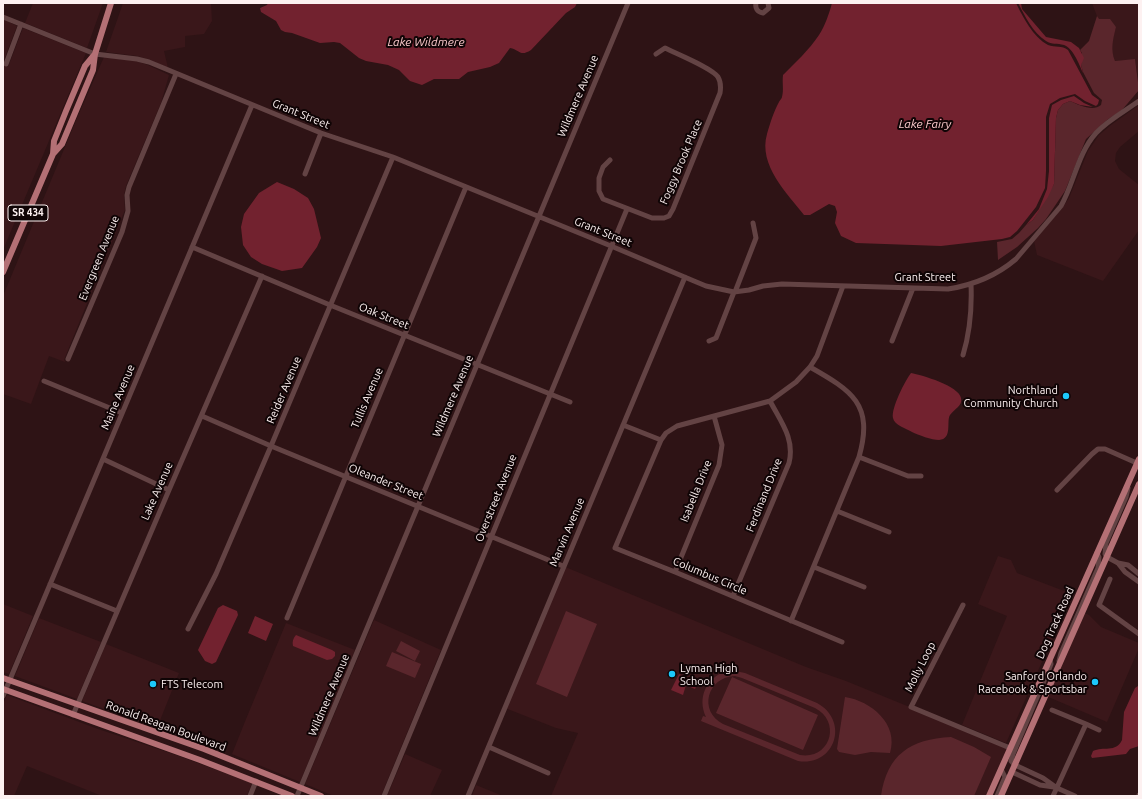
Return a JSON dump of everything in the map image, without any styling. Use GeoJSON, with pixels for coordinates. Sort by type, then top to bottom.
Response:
{"type":"FeatureCollection","features":[{"type":"Feature","properties":{"kind":"main road","name":"SR 434"},"geometry":{"type":"LineString","coordinates":[[53,154],[62,144],[93,70],[95,54],[112,3]]}},
{"type":"Feature","properties":{"kind":"main road","name":"SR 434"},"geometry":{"type":"LineString","coordinates":[[3,272],[53,154],[54,141],[84,66],[95,54]]}},
{"type":"Feature","properties":{"kind":"main road","name":"Dog Track Road"},"geometry":{"type":"LineString","coordinates":[[989,796],[1138,462]]}},
{"type":"Feature","properties":{"kind":"main road","name":"Dog Track Road"},"geometry":{"type":"LineString","coordinates":[[1001,796],[1139,484]]}},
{"type":"Feature","properties":{"kind":"main road","name":"Ronald Reagan Boulevard"},"geometry":{"type":"LineString","coordinates":[[3,678],[204,749],[321,796]]}},
{"type":"Feature","properties":{"kind":"main road","name":"Ronald Reagan Boulevard"},"geometry":{"type":"LineString","coordinates":[[4,692],[73,715],[256,781],[292,796]]}},
{"type":"Feature","properties":{"kind":"street","name":"Wildmere Avenue"},"geometry":{"type":"LineString","coordinates":[[298,796],[628,3]]}},
{"type":"Feature","properties":{"kind":"street"},"geometry":{"type":"LineString","coordinates":[[756,3],[758,11],[762,13],[769,8],[768,3]]}},
{"type":"Feature","properties":{"kind":"street","name":"Grant Street"},"geometry":{"type":"LineString","coordinates":[[3,17],[95,54],[137,59],[149,62],[321,133],[393,157],[706,286],[734,292],[782,284],[948,289],[971,284],[988,278],[1016,259],[1061,206],[1085,149],[1096,133],[1139,101]]}},
{"type":"Feature","properties":{"kind":"street"},"geometry":{"type":"LineString","coordinates":[[6,64],[21,24]]}},
{"type":"Feature","properties":{"kind":"street","name":"Foggy Brook Place"},"geometry":{"type":"LineString","coordinates":[[610,160],[603,167],[599,178],[599,191],[603,199],[652,218],[664,218],[669,216],[721,88],[719,79],[712,71],[665,48],[656,54]]}},
{"type":"Feature","properties":{"kind":"street","name":"Evergreen Avenue"},"geometry":{"type":"LineString","coordinates":[[68,359],[122,232],[128,212],[127,195],[129,188],[176,74]]}},
{"type":"Feature","properties":{"kind":"street","name":"Maine Avenue"},"geometry":{"type":"LineString","coordinates":[[4,692],[252,105]]}},
{"type":"Feature","properties":{"kind":"street"},"geometry":{"type":"LineString","coordinates":[[304,174],[321,133]]}},
{"type":"Feature","properties":{"kind":"street","name":"Reider Avenue"},"geometry":{"type":"LineString","coordinates":[[188,629],[216,574],[393,157]]}},
{"type":"Feature","properties":{"kind":"street","name":"Tullis Avenue"},"geometry":{"type":"LineString","coordinates":[[287,618],[466,187]]}},
{"type":"Feature","properties":{"kind":"street","name":"Overstreet Avenue"},"geometry":{"type":"LineString","coordinates":[[384,796],[627,208]]}},
{"type":"Feature","properties":{"kind":"street"},"geometry":{"type":"LineString","coordinates":[[708,341],[716,338],[756,238],[752,223]]}},
{"type":"Feature","properties":{"kind":"street","name":"Oak Street"},"geometry":{"type":"LineString","coordinates":[[192,247],[330,305],[570,402]]}},
{"type":"Feature","properties":{"kind":"street","name":"Lake Avenue"},"geometry":{"type":"LineString","coordinates":[[73,715],[168,490],[202,416],[262,276]]}},
{"type":"Feature","properties":{"kind":"street","name":"Marvin Avenue"},"geometry":{"type":"LineString","coordinates":[[468,796],[684,277]]}},
{"type":"Feature","properties":{"kind":"street"},"geometry":{"type":"LineString","coordinates":[[963,355],[967,343],[972,307],[971,284]]}},
{"type":"Feature","properties":{"kind":"street","name":"Columbus Circle"},"geometry":{"type":"LineString","coordinates":[[842,642],[615,548],[661,440],[666,433],[677,426],[770,401],[796,382],[810,367],[817,356],[843,286]]}},
{"type":"Feature","properties":{"kind":"street"},"geometry":{"type":"LineString","coordinates":[[892,341],[913,288]]}},
{"type":"Feature","properties":{"kind":"street"},"geometry":{"type":"LineString","coordinates":[[791,621],[859,457],[865,428],[860,408],[845,388],[810,367]]}},
{"type":"Feature","properties":{"kind":"street"},"geometry":{"type":"LineString","coordinates":[[44,381],[122,413]]}},
{"type":"Feature","properties":{"kind":"street","name":"Ferdinand Drive"},"geometry":{"type":"LineString","coordinates":[[733,596],[791,455],[791,446],[788,436],[770,401]]}},
{"type":"Feature","properties":{"kind":"street","name":"Oleander Street"},"geometry":{"type":"LineString","coordinates":[[202,416],[271,446],[563,566]]}},
{"type":"Feature","properties":{"kind":"street","name":"Isabella Drive"},"geometry":{"type":"LineString","coordinates":[[675,572],[719,465],[722,445],[714,416]]}},
{"type":"Feature","properties":{"kind":"street"},"geometry":{"type":"LineString","coordinates":[[623,425],[661,440]]}},
{"type":"Feature","properties":{"kind":"street"},"geometry":{"type":"LineString","coordinates":[[1057,490],[1098,449],[1104,449],[1138,462]]}},
{"type":"Feature","properties":{"kind":"street"},"geometry":{"type":"LineString","coordinates":[[859,457],[908,476],[921,476]]}},
{"type":"Feature","properties":{"kind":"street"},"geometry":{"type":"LineString","coordinates":[[103,459],[168,490]]}},
{"type":"Feature","properties":{"kind":"street"},"geometry":{"type":"LineString","coordinates":[[1129,481],[1126,497],[1106,542],[1105,550],[1107,557],[1118,563],[1128,565],[1138,573],[1132,578]]}},
{"type":"Feature","properties":{"kind":"street"},"geometry":{"type":"LineString","coordinates":[[837,511],[889,532]]}},
{"type":"Feature","properties":{"kind":"street"},"geometry":{"type":"LineString","coordinates":[[1059,666],[1061,653],[1098,568],[1100,557],[1097,553]]}},
{"type":"Feature","properties":{"kind":"street"},"geometry":{"type":"LineString","coordinates":[[1118,563],[1125,572],[1139,582]]}},
{"type":"Feature","properties":{"kind":"street"},"geometry":{"type":"LineString","coordinates":[[814,566],[864,586]]}},
{"type":"Feature","properties":{"kind":"street"},"geometry":{"type":"LineString","coordinates":[[1110,579],[1099,605],[1139,634]]}},
{"type":"Feature","properties":{"kind":"street"},"geometry":{"type":"LineString","coordinates":[[50,584],[117,611]]}},
{"type":"Feature","properties":{"kind":"street","name":"Molly Loop"},"geometry":{"type":"LineString","coordinates":[[963,605],[911,707],[1010,748]]}},
{"type":"Feature","properties":{"kind":"street"},"geometry":{"type":"LineString","coordinates":[[1050,659],[1050,670],[1011,758],[1012,763],[1015,765],[1039,776],[1057,788],[1075,796]]}},
{"type":"Feature","properties":{"kind":"street"},"geometry":{"type":"LineString","coordinates":[[1052,710],[1099,730]]}},
{"type":"Feature","properties":{"kind":"street"},"geometry":{"type":"LineString","coordinates":[[1053,796],[1086,724]]}},
{"type":"Feature","properties":{"kind":"street"},"geometry":{"type":"LineString","coordinates":[[489,747],[548,773]]}},
{"type":"Feature","properties":{"kind":"street"},"geometry":{"type":"LineString","coordinates":[[997,796],[1005,777],[1005,774],[1001,769]]}},
{"type":"Feature","properties":{"kind":"street"},"geometry":{"type":"LineString","coordinates":[[1012,772],[1040,785],[1057,788]]}},
{"type":"Feature","properties":{"kind":"street"},"geometry":{"type":"LineString","coordinates":[[250,796],[256,781]]}},
{"type":"Feature","properties":{"kind":"shaded area"},"geometry":{"type":"Polygon","coordinates":[[[33,3],[103,3],[87,48],[25,23],[33,3]]]}},
{"type":"Feature","properties":{"kind":"shaded area"},"geometry":{"type":"Polygon","coordinates":[[[123,3],[211,3],[212,21],[204,34],[185,36],[185,47],[164,51],[168,68],[137,56],[106,52],[123,3]]]}},
{"type":"Feature","properties":{"kind":"shaded area"},"geometry":{"type":"Polygon","coordinates":[[[1092,3],[1139,3],[1139,83],[1135,60],[1115,61],[1112,53],[1112,42],[1116,27],[1098,19],[1092,3]]]}},
{"type":"Feature","properties":{"kind":"shaded area"},"geometry":{"type":"Polygon","coordinates":[[[1097,16],[1099,19],[1110,19],[1116,27],[1112,48],[1115,61],[1135,59],[1139,90],[1122,110],[1107,120],[1086,139],[1065,191],[1046,219],[1017,247],[998,260],[997,242],[1012,239],[1033,220],[1054,184],[1056,118],[1058,110],[1063,104],[1070,101],[1090,108],[1101,105],[1102,100],[1094,93],[1083,72],[1081,65],[1082,53],[1080,50],[1089,41],[1097,16]]]}},
{"type":"Feature","properties":{"kind":"shaded area"},"geometry":{"type":"Polygon","coordinates":[[[3,19],[17,26],[3,63],[3,19]]]}},
{"type":"Feature","properties":{"kind":"shaded area"},"geometry":{"type":"Polygon","coordinates":[[[23,28],[86,53],[3,250],[3,65],[8,67],[23,28]]]}},
{"type":"Feature","properties":{"kind":"shaded area"},"geometry":{"type":"Polygon","coordinates":[[[104,57],[136,61],[169,75],[161,103],[126,186],[124,195],[125,210],[64,360],[65,362],[49,356],[31,404],[3,394],[3,296],[104,57]]]}},
{"type":"Feature","properties":{"kind":"shaded area"},"geometry":{"type":"Polygon","coordinates":[[[1139,105],[1139,131],[1120,147],[1116,153],[1115,161],[1119,169],[1139,185],[1139,230],[1103,281],[1037,255],[1034,241],[1069,198],[1088,151],[1099,135],[1139,105]]]}},
{"type":"Feature","properties":{"kind":"shaded area"},"geometry":{"type":"Polygon","coordinates":[[[998,556],[1011,560],[1017,573],[1072,594],[1006,743],[962,725],[1007,616],[978,604],[998,556]]]}},
{"type":"Feature","properties":{"kind":"shaded area","name":"Lyman High School"},"geometry":{"type":"Polygon","coordinates":[[[563,566],[806,667],[846,681],[1010,748],[989,796],[551,796],[578,733],[556,728],[505,708],[563,566]]]}},
{"type":"Feature","properties":{"kind":"shaded area"},"geometry":{"type":"Polygon","coordinates":[[[3,604],[33,616],[9,674],[3,672],[3,604]]]}},
{"type":"Feature","properties":{"kind":"shaded area"},"geometry":{"type":"Polygon","coordinates":[[[566,611],[597,624],[567,697],[536,684],[566,611]]]}},
{"type":"Feature","properties":{"kind":"shaded area"},"geometry":{"type":"Polygon","coordinates":[[[1083,612],[1089,615],[1101,627],[1139,643],[1139,648],[1107,722],[1046,696],[1083,612]]]}},
{"type":"Feature","properties":{"kind":"shaded area"},"geometry":{"type":"Polygon","coordinates":[[[39,618],[101,642],[77,699],[15,676],[39,618]]]}},
{"type":"Feature","properties":{"kind":"shaded area"},"geometry":{"type":"Polygon","coordinates":[[[374,620],[441,650],[381,796],[334,796],[305,784],[374,620]]]}},
{"type":"Feature","properties":{"kind":"shaded area"},"geometry":{"type":"Polygon","coordinates":[[[286,623],[355,650],[300,782],[232,754],[286,623]]]}},
{"type":"Feature","properties":{"kind":"shaded area"},"geometry":{"type":"Polygon","coordinates":[[[401,641],[420,651],[415,661],[396,651],[401,641]]]}},
{"type":"Feature","properties":{"kind":"shaded area"},"geometry":{"type":"Polygon","coordinates":[[[106,644],[179,673],[157,728],[82,701],[106,644]]]}},
{"type":"Feature","properties":{"kind":"shaded area"},"geometry":{"type":"Polygon","coordinates":[[[392,652],[421,664],[415,678],[386,666],[392,652]]]}},
{"type":"Feature","properties":{"kind":"shaded area"},"geometry":{"type":"Polygon","coordinates":[[[726,671],[745,673],[817,703],[827,711],[833,720],[835,731],[834,741],[829,750],[821,757],[811,761],[798,761],[701,721],[703,716],[706,717],[703,710],[703,696],[705,690],[713,678],[726,671]],[[735,676],[725,678],[712,688],[708,703],[710,711],[715,718],[723,724],[800,755],[810,755],[819,752],[825,746],[829,739],[830,730],[828,722],[823,714],[815,708],[735,676]]]}},
{"type":"Feature","properties":{"kind":"shaded area"},"geometry":{"type":"Polygon","coordinates":[[[732,677],[818,715],[803,750],[716,713],[732,677]]]}},
{"type":"Feature","properties":{"kind":"shaded area"},"geometry":{"type":"Polygon","coordinates":[[[7,695],[98,729],[179,756],[252,783],[247,796],[102,796],[27,766],[14,796],[3,796],[3,704],[7,695]]]}},
{"type":"Feature","properties":{"kind":"shaded area"},"geometry":{"type":"Polygon","coordinates":[[[845,697],[864,703],[881,716],[887,724],[890,733],[892,742],[890,753],[871,752],[855,755],[839,752],[837,749],[845,697]]]}},
{"type":"Feature","properties":{"kind":"shaded area"},"geometry":{"type":"Polygon","coordinates":[[[951,737],[974,747],[991,757],[974,796],[881,796],[884,782],[889,770],[895,760],[903,752],[924,741],[936,738],[951,737]]]}},
{"type":"Feature","properties":{"kind":"shaded area"},"geometry":{"type":"Polygon","coordinates":[[[405,754],[442,770],[430,796],[387,796],[405,754]]]}},
{"type":"Feature","properties":{"kind":"shaded area"},"geometry":{"type":"Polygon","coordinates":[[[476,785],[503,796],[472,796],[476,785]]]}},
{"type":"Feature","properties":{"kind":"water","name":"Lake Wildmere"},"geometry":{"type":"Polygon","coordinates":[[[268,3],[577,3],[575,7],[566,13],[531,50],[522,53],[510,48],[499,63],[490,67],[468,72],[459,79],[434,79],[422,85],[410,81],[399,70],[388,65],[366,61],[359,58],[340,43],[320,43],[281,30],[276,21],[261,12],[260,8],[268,3]]]}},
{"type":"Feature","properties":{"kind":"water","name":"Lake Fairy"},"geometry":{"type":"Polygon","coordinates":[[[832,3],[1016,3],[1029,26],[1038,37],[1048,45],[1068,50],[1092,95],[1099,100],[1098,104],[1096,106],[1075,94],[1060,98],[1050,104],[1046,117],[1045,188],[1036,207],[1017,231],[1010,237],[941,246],[856,243],[841,236],[835,223],[837,212],[835,206],[829,204],[810,215],[804,215],[782,188],[770,167],[767,157],[765,145],[767,134],[774,113],[782,97],[783,75],[815,41],[827,20],[832,3]]]}},
{"type":"Feature","properties":{"kind":"water"},"geometry":{"type":"Polygon","coordinates":[[[1018,3],[1021,3],[1022,9],[1046,37],[1071,42],[1079,48],[1084,58],[1081,65],[1083,73],[1070,49],[1064,45],[1048,42],[1037,34],[1018,3]]]}},
{"type":"Feature","properties":{"kind":"water"},"geometry":{"type":"Polygon","coordinates":[[[1074,96],[1093,107],[1080,105],[1070,101],[1063,104],[1058,110],[1056,118],[1054,184],[1048,197],[1033,220],[1026,225],[1039,209],[1047,189],[1049,171],[1049,118],[1052,105],[1061,100],[1074,96]]]}},
{"type":"Feature","properties":{"kind":"water"},"geometry":{"type":"Polygon","coordinates":[[[277,182],[294,189],[308,198],[314,209],[321,238],[317,247],[302,268],[282,271],[262,264],[251,257],[243,245],[241,227],[244,214],[259,193],[277,182]]]}},
{"type":"Feature","properties":{"kind":"water"},"geometry":{"type":"Polygon","coordinates":[[[911,373],[947,385],[954,389],[961,398],[961,403],[950,415],[948,433],[943,439],[936,440],[921,436],[896,423],[893,418],[896,401],[911,373]]]}},
{"type":"Feature","properties":{"kind":"water"},"geometry":{"type":"Polygon","coordinates":[[[223,605],[237,611],[238,615],[216,662],[212,664],[205,661],[198,650],[218,608],[223,605]]]}},
{"type":"Feature","properties":{"kind":"water"},"geometry":{"type":"Polygon","coordinates":[[[255,616],[273,624],[266,641],[248,633],[255,616]]]}},
{"type":"Feature","properties":{"kind":"water"},"geometry":{"type":"Polygon","coordinates":[[[296,635],[332,650],[335,652],[335,656],[332,659],[327,660],[293,646],[293,640],[296,635]]]}},
{"type":"Feature","properties":{"kind":"water"},"geometry":{"type":"Polygon","coordinates":[[[679,674],[698,682],[695,689],[686,685],[683,695],[671,690],[679,674]]]}},
{"type":"Feature","properties":{"kind":"water"},"geometry":{"type":"Polygon","coordinates":[[[1138,686],[1139,746],[1130,749],[1126,754],[1092,758],[1091,756],[1093,751],[1113,748],[1122,740],[1124,712],[1135,688],[1138,686]]]}},
{"type":"Feature","properties":{"kind":"place","name":"Northland Community Church"},"geometry":{"type":"Point","coordinates":[1066,396]}},
{"type":"Feature","properties":{"kind":"place","name":"Lyman High School"},"geometry":{"type":"Point","coordinates":[672,674]}},
{"type":"Feature","properties":{"kind":"place","name":"Sanford Orlando Racebook & Sportsbar"},"geometry":{"type":"Point","coordinates":[1095,682]}},
{"type":"Feature","properties":{"kind":"place","name":"FTS Telecom"},"geometry":{"type":"Point","coordinates":[153,684]}}]}
